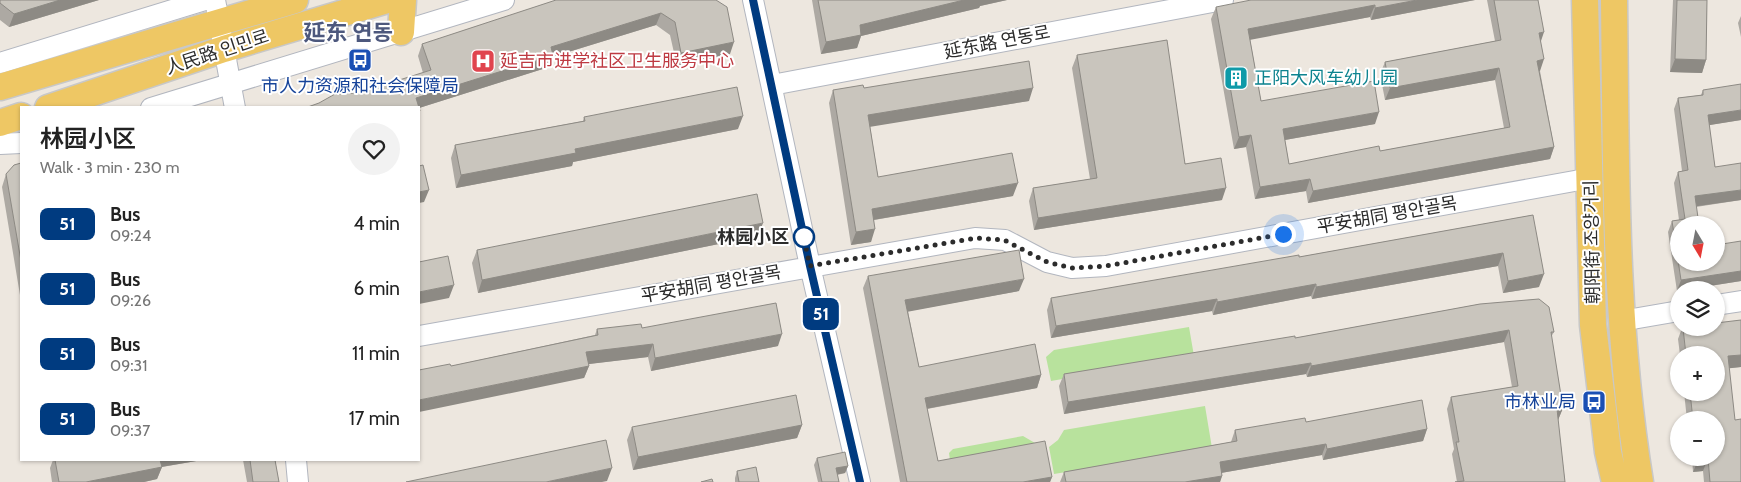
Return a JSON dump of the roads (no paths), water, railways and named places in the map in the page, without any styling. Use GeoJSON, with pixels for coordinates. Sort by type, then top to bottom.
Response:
{"type":"FeatureCollection","features":[{"type":"Feature","properties":{"kind":"main road","name":"人民路 인민로"},"geometry":{"type":"LineString","coordinates":[[0,87],[217,11],[296,0]]}},
{"type":"Feature","properties":{"kind":"main road","name":"人民路 인민로"},"geometry":{"type":"LineString","coordinates":[[54,106],[224,48],[387,0]]}},
{"type":"Feature","properties":{"kind":"main road"},"geometry":{"type":"LineString","coordinates":[[401,32],[403,0]]}},
{"type":"Feature","properties":{"kind":"main road","name":"朝阳街 조양거리"},"geometry":{"type":"LineString","coordinates":[[1585,0],[1591,178],[1593,326],[1608,452],[1615,482]]}},
{"type":"Feature","properties":{"kind":"main road","name":"朝阳街 조양거리"},"geometry":{"type":"LineString","coordinates":[[1614,0],[1616,174],[1621,320],[1627,390],[1640,482]]}},
{"type":"Feature","properties":{"kind":"main road"},"geometry":{"type":"LineString","coordinates":[[0,123],[20,116]]}},
{"type":"Feature","properties":{"kind":"street"},"geometry":{"type":"LineString","coordinates":[[0,64],[205,0]]}},
{"type":"Feature","properties":{"kind":"street"},"geometry":{"type":"LineString","coordinates":[[158,106],[504,0]]}},
{"type":"Feature","properties":{"kind":"street"},"geometry":{"type":"LineString","coordinates":[[753,0],[810,266],[860,482]]}},
{"type":"Feature","properties":{"kind":"street","name":"延东路 연동로"},"geometry":{"type":"LineString","coordinates":[[772,85],[1190,3],[1223,0]]}},
{"type":"Feature","properties":{"kind":"street"},"geometry":{"type":"LineString","coordinates":[[217,11],[236,106]]}},
{"type":"Feature","properties":{"kind":"street"},"geometry":{"type":"LineString","coordinates":[[0,144],[20,143]]}},
{"type":"Feature","properties":{"kind":"street","name":"平安胡同 평안골목"},"geometry":{"type":"LineString","coordinates":[[420,336],[976,238],[1004,240],[1047,262],[1072,268],[1106,266],[1591,178]]}},
{"type":"Feature","properties":{"kind":"street"},"geometry":{"type":"LineString","coordinates":[[1725,304],[1741,301]]}},
{"type":"Feature","properties":{"kind":"street"},"geometry":{"type":"LineString","coordinates":[[1621,320],[1670,312]]}},
{"type":"Feature","properties":{"kind":"street"},"geometry":{"type":"LineString","coordinates":[[296,461],[298,482]]}},
{"type":"Feature","properties":{"kind":"place","name":"市人力资源和社会保障局"},"geometry":{"type":"Point","coordinates":[360,60]}},
{"type":"Feature","properties":{"kind":"place","name":"延吉市进学社区卫生服务中心"},"geometry":{"type":"Point","coordinates":[483,61]}},
{"type":"Feature","properties":{"kind":"place","name":"正阳大风车幼儿园"},"geometry":{"type":"Point","coordinates":[1236,78]}},
{"type":"Feature","properties":{"kind":"place","name":"林园小区"},"geometry":{"type":"Point","coordinates":[804,237]}},
{"type":"Feature","properties":{"kind":"place","name":"市林业局"},"geometry":{"type":"Point","coordinates":[1594,402]}},
{"type":"Feature","properties":{"kind":"district","name":"延东 연동"},"geometry":{"type":"Point","coordinates":[348,32]}}]}
